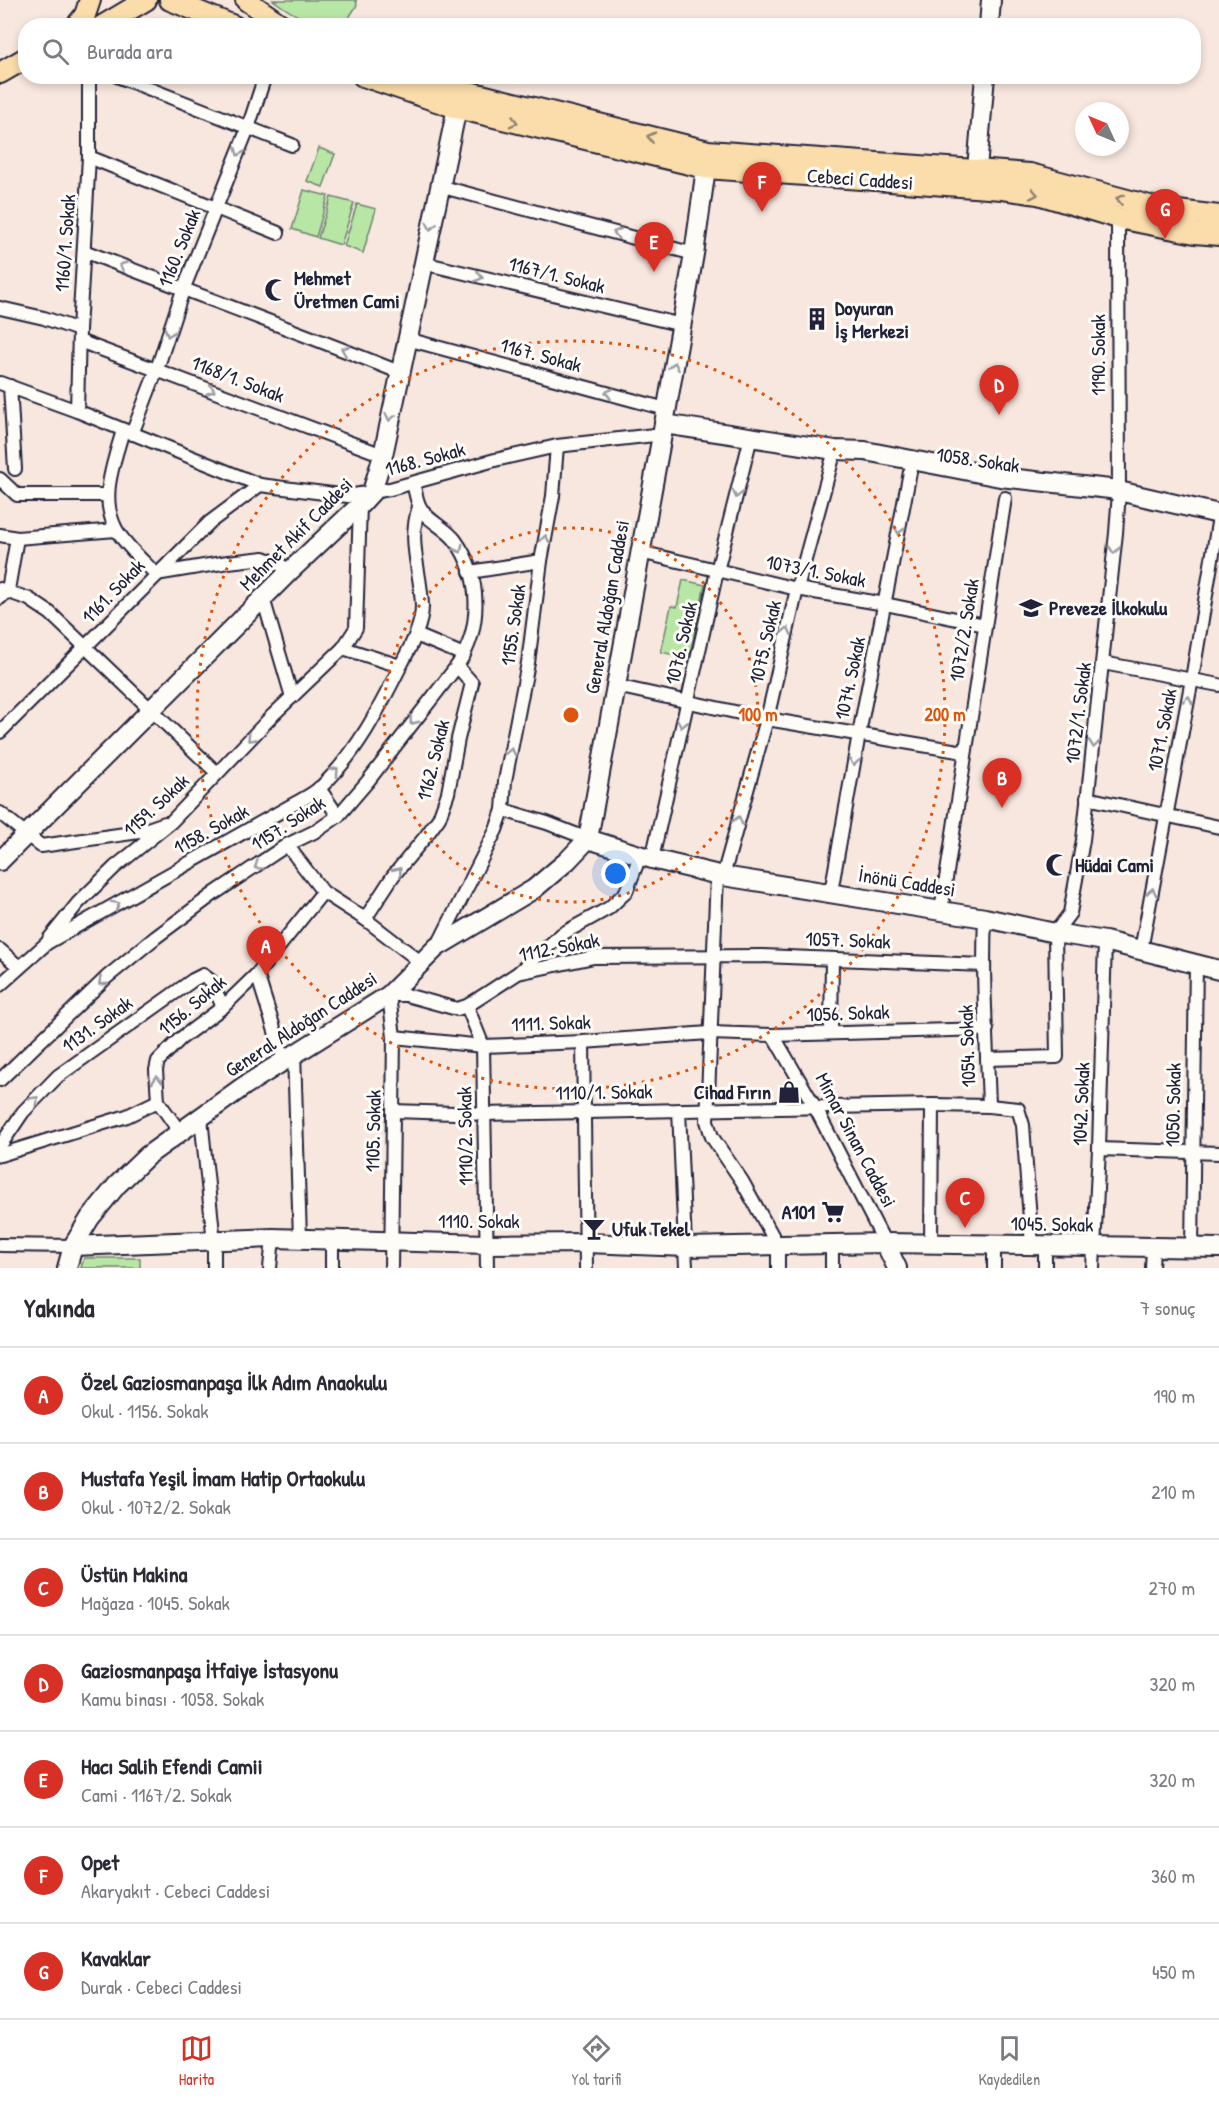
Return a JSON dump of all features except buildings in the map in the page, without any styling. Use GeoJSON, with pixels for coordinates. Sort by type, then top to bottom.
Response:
{"type":"FeatureCollection","features":[{"type":"Feature","properties":{"kind":"main road"},"geometry":{"type":"LineString","coordinates":[[83,18],[90,0]]}},
{"type":"Feature","properties":{"kind":"main road"},"geometry":{"type":"LineString","coordinates":[[116,18],[146,0]]}},
{"type":"Feature","properties":{"kind":"main road"},"geometry":{"type":"LineString","coordinates":[[170,0],[214,18]]}},
{"type":"Feature","properties":{"kind":"main road"},"geometry":{"type":"LineString","coordinates":[[248,1],[272,18]]}},
{"type":"Feature","properties":{"kind":"main road"},"geometry":{"type":"LineString","coordinates":[[0,73],[18,63]]}},
{"type":"Feature","properties":{"kind":"main road"},"geometry":{"type":"LineString","coordinates":[[0,87],[18,77]]}},
{"type":"Feature","properties":{"kind":"main road","name":"Cebeci Caddesi"},"geometry":{"type":"LineString","coordinates":[[386,84],[457,108],[707,159],[977,178],[1030,174],[1161,209],[1219,216]]}},
{"type":"Feature","properties":{"kind":"main road","name":"Cebeci Caddesi"},"geometry":{"type":"LineString","coordinates":[[445,84],[707,159]]}},
{"type":"Feature","properties":{"kind":"main road"},"geometry":{"type":"LineString","coordinates":[[457,108],[465,100],[483,95]]}},
{"type":"Feature","properties":{"kind":"main road","name":"Cebeci Caddesi"},"geometry":{"type":"LineString","coordinates":[[977,178],[1002,189],[1038,194],[1118,218],[1194,233],[1219,235]]}},
{"type":"Feature","properties":{"kind":"street"},"geometry":{"type":"LineString","coordinates":[[990,18],[991,0]]}},
{"type":"Feature","properties":{"kind":"street","name":"1160/1. Sokak"},"geometry":{"type":"LineString","coordinates":[[77,411],[89,157],[89,84]]}},
{"type":"Feature","properties":{"kind":"street"},"geometry":{"type":"LineString","coordinates":[[137,84],[292,145]]}},
{"type":"Feature","properties":{"kind":"street","name":"1160. Sokak"},"geometry":{"type":"LineString","coordinates":[[156,574],[116,530],[107,495],[110,478],[157,369],[183,290],[248,128],[262,84]]}},
{"type":"Feature","properties":{"kind":"street"},"geometry":{"type":"LineString","coordinates":[[977,178],[984,84]]}},
{"type":"Feature","properties":{"kind":"street","name":"Mehmet Akif Caddesi"},"geometry":{"type":"LineString","coordinates":[[0,861],[290,571],[366,499],[382,454],[457,108]]}},
{"type":"Feature","properties":{"kind":"street"},"geometry":{"type":"LineString","coordinates":[[89,157],[278,233]]}},
{"type":"Feature","properties":{"kind":"street","name":"General Aldoğan Caddesi"},"geometry":{"type":"LineString","coordinates":[[67,1268],[73,1246],[90,1218],[117,1185],[147,1156],[179,1131],[289,1057],[389,995],[437,947],[534,889],[567,861],[588,839],[682,325],[707,159]]}},
{"type":"Feature","properties":{"kind":"street"},"geometry":{"type":"LineString","coordinates":[[440,186],[694,254]]}},
{"type":"Feature","properties":{"kind":"street","name":"1190. Sokak"},"geometry":{"type":"LineString","coordinates":[[1118,218],[1119,492]]}},
{"type":"Feature","properties":{"kind":"street"},"geometry":{"type":"LineString","coordinates":[[84,251],[300,332],[399,372]]}},
{"type":"Feature","properties":{"kind":"street","name":"1167/1. Sokak"},"geometry":{"type":"LineString","coordinates":[[423,263],[682,325]]}},
{"type":"Feature","properties":{"kind":"street","name":"1168/1. Sokak"},"geometry":{"type":"LineString","coordinates":[[0,308],[44,318],[79,336],[157,369],[382,454]]}},
{"type":"Feature","properties":{"kind":"street","name":"1167. Sokak"},"geometry":{"type":"LineString","coordinates":[[407,339],[664,422]]}},
{"type":"Feature","properties":{"kind":"street"},"geometry":{"type":"LineString","coordinates":[[5,385],[15,469]]}},
{"type":"Feature","properties":{"kind":"street","name":"1168. Sokak"},"geometry":{"type":"LineString","coordinates":[[5,385],[77,411],[260,485],[366,499],[413,483],[557,446],[664,422]]}},
{"type":"Feature","properties":{"kind":"street","name":"1058. Sokak"},"geometry":{"type":"LineString","coordinates":[[664,422],[835,450],[865,451],[911,467],[1006,488],[1119,492],[1219,516]]}},
{"type":"Feature","properties":{"kind":"street","name":"1076. Sokak"},"geometry":{"type":"LineString","coordinates":[[518,973],[562,934],[609,908],[626,892],[646,858],[751,437]]}},
{"type":"Feature","properties":{"kind":"street","name":"1155. Sokak"},"geometry":{"type":"LineString","coordinates":[[437,947],[496,830],[503,810],[505,781],[528,663],[541,561],[553,496],[557,446]]}},
{"type":"Feature","properties":{"kind":"street","name":"1075. Sokak"},"geometry":{"type":"LineString","coordinates":[[778,1246],[742,1181],[712,1137],[707,1121],[713,957],[720,875],[767,719],[797,589],[835,450]]}},
{"type":"Feature","properties":{"kind":"street","name":"1074. Sokak"},"geometry":{"type":"LineString","coordinates":[[831,892],[911,467]]}},
{"type":"Feature","properties":{"kind":"street"},"geometry":{"type":"LineString","coordinates":[[0,478],[16,495],[107,495]]}},
{"type":"Feature","properties":{"kind":"street"},"geometry":{"type":"LineString","coordinates":[[413,483],[419,507]]}},
{"type":"Feature","properties":{"kind":"street","name":"1161. Sokak"},"geometry":{"type":"LineString","coordinates":[[0,732],[210,522],[260,485]]}},
{"type":"Feature","properties":{"kind":"street","name":"1072/2. Sokak"},"geometry":{"type":"LineString","coordinates":[[941,911],[1006,488]]}},
{"type":"Feature","properties":{"kind":"street","name":"1072/1. Sokak"},"geometry":{"type":"LineString","coordinates":[[1055,933],[1070,913],[1083,840],[1119,492]]}},
{"type":"Feature","properties":{"kind":"street","name":"1159. Sokak"},"geometry":{"type":"LineString","coordinates":[[47,943],[78,903],[116,867],[171,822],[292,697],[343,648],[356,628],[366,499]]}},
{"type":"Feature","properties":{"kind":"street","name":"1157. Sokak"},"geometry":{"type":"LineString","coordinates":[[0,1080],[108,977],[148,943],[215,893],[287,845],[318,830],[338,816],[457,666],[473,632],[476,588],[454,539],[419,507]]}},
{"type":"Feature","properties":{"kind":"street","name":"1158. Sokak"},"geometry":{"type":"LineString","coordinates":[[0,985],[47,943],[202,857],[319,788],[341,765],[384,702],[416,635],[422,607],[413,537],[414,522],[419,507]]}},
{"type":"Feature","properties":{"kind":"street","name":"1071. Sokak"},"geometry":{"type":"LineString","coordinates":[[1141,950],[1192,680],[1219,516]]}},
{"type":"Feature","properties":{"kind":"street"},"geometry":{"type":"LineString","coordinates":[[0,535],[17,538],[116,530]]}},
{"type":"Feature","properties":{"kind":"street"},"geometry":{"type":"LineString","coordinates":[[17,538],[2,592],[29,599],[50,613],[217,773]]}},
{"type":"Feature","properties":{"kind":"street","name":"1073/1. Sokak"},"geometry":{"type":"LineString","coordinates":[[640,552],[797,589],[986,625]]}},
{"type":"Feature","properties":{"kind":"street"},"geometry":{"type":"LineString","coordinates":[[156,574],[264,558],[290,571]]}},
{"type":"Feature","properties":{"kind":"street"},"geometry":{"type":"LineString","coordinates":[[470,572],[541,561]]}},
{"type":"Feature","properties":{"kind":"street"},"geometry":{"type":"LineString","coordinates":[[263,598],[292,697]]}},
{"type":"Feature","properties":{"kind":"street"},"geometry":{"type":"LineString","coordinates":[[416,635],[464,655]]}},
{"type":"Feature","properties":{"kind":"street"},"geometry":{"type":"LineString","coordinates":[[343,648],[400,666]]}},
{"type":"Feature","properties":{"kind":"street"},"geometry":{"type":"LineString","coordinates":[[1103,663],[1219,685]]}},
{"type":"Feature","properties":{"kind":"street","name":"1162. Sokak"},"geometry":{"type":"LineString","coordinates":[[365,919],[393,876],[439,818],[448,793],[472,683],[457,666]]}},
{"type":"Feature","properties":{"kind":"street"},"geometry":{"type":"LineString","coordinates":[[616,686],[767,719],[964,752]]}},
{"type":"Feature","properties":{"kind":"street"},"geometry":{"type":"LineString","coordinates":[[319,788],[338,816]]}},
{"type":"Feature","properties":{"kind":"street"},"geometry":{"type":"LineString","coordinates":[[1087,798],[1219,827]]}},
{"type":"Feature","properties":{"kind":"street"},"geometry":{"type":"LineString","coordinates":[[503,810],[547,823],[588,839]]}},
{"type":"Feature","properties":{"kind":"street"},"geometry":{"type":"LineString","coordinates":[[0,813],[41,846],[139,832],[171,822]]}},
{"type":"Feature","properties":{"kind":"street","name":"İnönü Caddesi"},"geometry":{"type":"LineString","coordinates":[[588,839],[646,858],[720,875],[985,918],[1105,941],[1219,968]]}},
{"type":"Feature","properties":{"kind":"street"},"geometry":{"type":"LineString","coordinates":[[287,845],[323,892],[365,919],[422,963]]}},
{"type":"Feature","properties":{"kind":"street","name":"1156. Sokak"},"geometry":{"type":"LineString","coordinates":[[158,1101],[156,1070],[158,1061],[180,1039],[223,1007],[257,974],[323,892]]}},
{"type":"Feature","properties":{"kind":"street","name":"1054. Sokak"},"geometry":{"type":"LineString","coordinates":[[815,1107],[989,1106],[983,965],[985,918]]}},
{"type":"Feature","properties":{"kind":"street"},"geometry":{"type":"LineString","coordinates":[[987,1059],[1057,1057],[1055,933]]}},
{"type":"Feature","properties":{"kind":"street","name":"1042. Sokak"},"geometry":{"type":"LineString","coordinates":[[1094,1268],[1105,941]]}},
{"type":"Feature","properties":{"kind":"street"},"geometry":{"type":"LineString","coordinates":[[0,950],[19,967]]}},
{"type":"Feature","properties":{"kind":"street","name":"1112. Sokak"},"geometry":{"type":"LineString","coordinates":[[467,1006],[518,973],[594,957],[713,957]]}},
{"type":"Feature","properties":{"kind":"street","name":"1057. Sokak"},"geometry":{"type":"LineString","coordinates":[[713,957],[983,965]]}},
{"type":"Feature","properties":{"kind":"street"},"geometry":{"type":"LineString","coordinates":[[831,1033],[832,959]]}},
{"type":"Feature","properties":{"kind":"street","name":"1050. Sokak"},"geometry":{"type":"LineString","coordinates":[[1192,1248],[1196,963]]}},
{"type":"Feature","properties":{"kind":"street"},"geometry":{"type":"LineString","coordinates":[[257,974],[289,1057],[300,1239]]}},
{"type":"Feature","properties":{"kind":"street","name":"1131. Sokak"},"geometry":{"type":"LineString","coordinates":[[0,1146],[24,1112],[58,1076],[193,980],[203,975],[211,981],[223,1007]]}},
{"type":"Feature","properties":{"kind":"street"},"geometry":{"type":"LineString","coordinates":[[389,995],[405,995],[457,1009],[467,1006]]}},
{"type":"Feature","properties":{"kind":"street","name":"1105. Sokak"},"geometry":{"type":"LineString","coordinates":[[389,995],[394,1038],[391,1268]]}},
{"type":"Feature","properties":{"kind":"street","name":"1110/2. Sokak"},"geometry":{"type":"LineString","coordinates":[[467,1006],[483,1046],[487,1268]]}},
{"type":"Feature","properties":{"kind":"street","name":"1056. Sokak"},"geometry":{"type":"LineString","coordinates":[[709,1034],[773,1035],[987,1029]]}},
{"type":"Feature","properties":{"kind":"street","name":"1111. Sokak"},"geometry":{"type":"LineString","coordinates":[[394,1038],[483,1046],[709,1034]]}},
{"type":"Feature","properties":{"kind":"street","name":"Mimar Sinan Caddesi"},"geometry":{"type":"LineString","coordinates":[[773,1035],[815,1107],[897,1268]]}},
{"type":"Feature","properties":{"kind":"street"},"geometry":{"type":"LineString","coordinates":[[582,1042],[586,1268]]}},
{"type":"Feature","properties":{"kind":"street"},"geometry":{"type":"LineString","coordinates":[[0,1155],[127,1116],[158,1101],[179,1131]]}},
{"type":"Feature","properties":{"kind":"street"},"geometry":{"type":"LineString","coordinates":[[931,1244],[932,1105]]}},
{"type":"Feature","properties":{"kind":"street"},"geometry":{"type":"LineString","coordinates":[[989,1106],[1018,1109],[1023,1125],[1038,1246],[1045,1268]]}},
{"type":"Feature","properties":{"kind":"street","name":"1110/1. Sokak"},"geometry":{"type":"LineString","coordinates":[[393,1111],[485,1113],[815,1107]]}},
{"type":"Feature","properties":{"kind":"street"},"geometry":{"type":"LineString","coordinates":[[679,1110],[686,1268]]}},
{"type":"Feature","properties":{"kind":"street"},"geometry":{"type":"LineString","coordinates":[[201,1118],[214,1242],[214,1268]]}},
{"type":"Feature","properties":{"kind":"street"},"geometry":{"type":"LineString","coordinates":[[1099,1149],[1219,1153]]}},
{"type":"Feature","properties":{"kind":"street"},"geometry":{"type":"LineString","coordinates":[[270,1268],[273,1238]]}},
{"type":"Feature","properties":{"kind":"street","name":"1110. Sokak"},"geometry":{"type":"LineString","coordinates":[[73,1246],[273,1238],[487,1244],[587,1243],[686,1247],[885,1243]]}},
{"type":"Feature","properties":{"kind":"street"},"geometry":{"type":"LineString","coordinates":[[332,1241],[332,1268]]}},
{"type":"Feature","properties":{"kind":"street","name":"1045. Sokak"},"geometry":{"type":"LineString","coordinates":[[885,1243],[1219,1248]]}},
{"type":"Feature","properties":{"kind":"street"},"geometry":{"type":"LineString","coordinates":[[832,1244],[832,1268]]}},
{"type":"Feature","properties":{"kind":"street"},"geometry":{"type":"LineString","coordinates":[[0,1245],[73,1246]]}},
{"type":"Feature","properties":{"kind":"street"},"geometry":{"type":"LineString","coordinates":[[994,1245],[994,1268]]}},
{"type":"Feature","properties":{"kind":"street"},"geometry":{"type":"LineString","coordinates":[[778,1246],[778,1268]]}},
{"type":"Feature","properties":{"kind":"street"},"geometry":{"type":"LineString","coordinates":[[1152,1268],[1153,1248]]}},
{"type":"Feature","properties":{"kind":"green space"},"geometry":{"type":"Polygon","coordinates":[[[273,0],[356,0],[357,5],[350,18],[303,18],[273,0]]]}},
{"type":"Feature","properties":{"kind":"green space"},"geometry":{"type":"Polygon","coordinates":[[[319,148],[335,154],[323,187],[307,181],[319,148]]]}},
{"type":"Feature","properties":{"kind":"green space"},"geometry":{"type":"Polygon","coordinates":[[[304,190],[328,196],[316,237],[292,229],[304,190]]]}},
{"type":"Feature","properties":{"kind":"green space"},"geometry":{"type":"Polygon","coordinates":[[[331,197],[354,203],[341,245],[318,238],[331,197]]]}},
{"type":"Feature","properties":{"kind":"green space"},"geometry":{"type":"Polygon","coordinates":[[[357,204],[376,209],[363,253],[344,246],[357,204]]]}},
{"type":"Feature","properties":{"kind":"green space"},"geometry":{"type":"Polygon","coordinates":[[[683,580],[705,585],[689,658],[661,652],[671,606],[677,607],[683,580]]]}},
{"type":"Feature","properties":{"kind":"green space"},"geometry":{"type":"Polygon","coordinates":[[[84,1258],[140,1258],[140,1268],[81,1268],[84,1258]]]}},
{"type":"Feature","properties":{"kind":"place","name":"Opet"},"geometry":{"type":"Point","coordinates":[762,212]}},
{"type":"Feature","properties":{"kind":"place","name":"Kavaklar"},"geometry":{"type":"Point","coordinates":[1165,239]}},
{"type":"Feature","properties":{"kind":"place","name":"Hacı Salih Efendi Camii"},"geometry":{"type":"Point","coordinates":[654,272]}},
{"type":"Feature","properties":{"kind":"place","name":"Mehmet Üretmen Cami"},"geometry":{"type":"Point","coordinates":[276,290]}},
{"type":"Feature","properties":{"kind":"place","name":"Doyuran İş Merkezi"},"geometry":{"type":"Point","coordinates":[817,319]}},
{"type":"Feature","properties":{"kind":"place","name":"Gaziosmanpaşa İtfaiye İstasyonu"},"geometry":{"type":"Point","coordinates":[999,415]}},
{"type":"Feature","properties":{"kind":"place","name":"Preveze İlkokulu"},"geometry":{"type":"Point","coordinates":[1031,608]}},
{"type":"Feature","properties":{"kind":"place","name":"Mustafa Yeşil İmam Hatip Ortaokulu"},"geometry":{"type":"Point","coordinates":[1002,808]}},
{"type":"Feature","properties":{"kind":"place","name":"Hüdai Cami"},"geometry":{"type":"Point","coordinates":[1057,865]}},
{"type":"Feature","properties":{"kind":"place","name":"Özel Gaziosmanpaşa İlk Adım Anaokulu"},"geometry":{"type":"Point","coordinates":[266,976]}},
{"type":"Feature","properties":{"kind":"place","name":"Cihad Fırın"},"geometry":{"type":"Point","coordinates":[789,1092]}},
{"type":"Feature","properties":{"kind":"place","name":"A101"},"geometry":{"type":"Point","coordinates":[833,1212]}},
{"type":"Feature","properties":{"kind":"place","name":"Üstün Makina"},"geometry":{"type":"Point","coordinates":[965,1228]}},
{"type":"Feature","properties":{"kind":"place","name":"Ufuk Tekel"},"geometry":{"type":"Point","coordinates":[594,1229]}}]}
